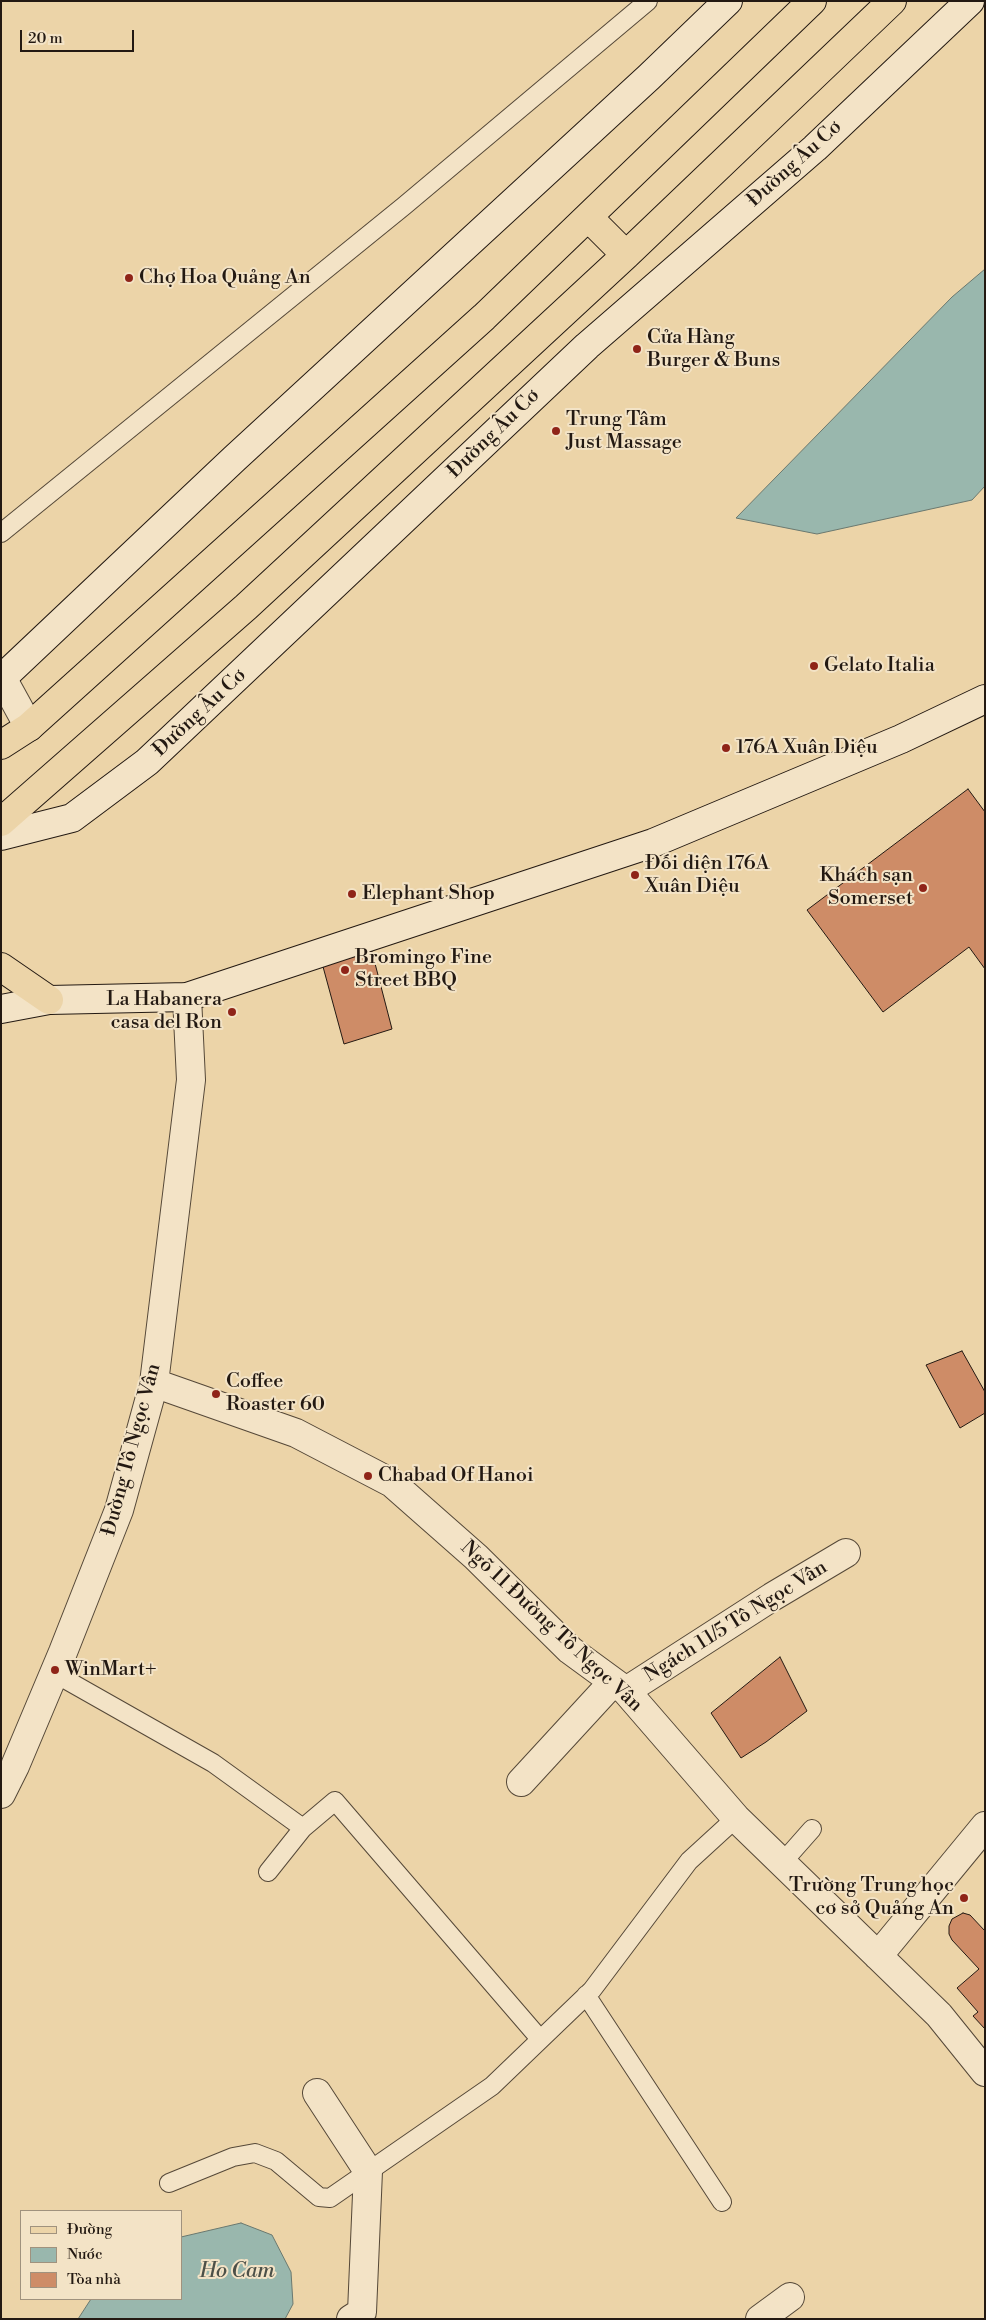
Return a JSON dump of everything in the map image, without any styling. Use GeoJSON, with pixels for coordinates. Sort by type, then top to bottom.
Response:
{"type":"FeatureCollection","features":[{"type":"Feature","properties":{"kind":"main road"},"geometry":{"type":"LineString","coordinates":[[1,745],[29,728],[484,317],[589,218],[812,1]]}},
{"type":"Feature","properties":{"kind":"main road","name":"Đường Âu Cơ"},"geometry":{"type":"LineString","coordinates":[[1,822],[246,607],[626,255],[892,1]]}},
{"type":"Feature","properties":{"kind":"main road"},"geometry":{"type":"LineString","coordinates":[[589,218],[626,255]]}},
{"type":"Feature","properties":{"kind":"main road"},"geometry":{"type":"LineString","coordinates":[[1,967],[49,1000]]}},
{"type":"Feature","properties":{"kind":"main road"},"geometry":{"type":"LineString","coordinates":[[1,989],[49,1000]]}},
{"type":"Feature","properties":{"kind":"street"},"geometry":{"type":"LineString","coordinates":[[29,728],[2,677],[227,466],[649,77],[728,1]]}},
{"type":"Feature","properties":{"kind":"street","name":"Đường Âu Cơ"},"geometry":{"type":"LineString","coordinates":[[1,836],[72,818],[147,762],[586,346],[815,148],[970,1]]}},
{"type":"Feature","properties":{"kind":"street"},"geometry":{"type":"LineString","coordinates":[[1,1009],[49,1000],[187,997],[653,843],[901,739],[985,699]]}},
{"type":"Feature","properties":{"kind":"street","name":"Đường Tô Ngọc Vân"},"geometry":{"type":"LineString","coordinates":[[1,1794],[8,1763],[54,1673],[119,1510],[154,1383],[191,1080],[187,997]]}},
{"type":"Feature","properties":{"kind":"street","name":"Ngõ 11 Đường Tô Ngọc Vân"},"geometry":{"type":"LineString","coordinates":[[154,1383],[296,1433],[392,1483],[476,1557],[570,1650],[619,1686],[736,1818],[939,2015],[985,2072]]}},
{"type":"Feature","properties":{"kind":"street","name":"Ngách 11/5 Tô Ngọc Vân"},"geometry":{"type":"LineString","coordinates":[[521,1782],[619,1686],[846,1553]]}},
{"type":"Feature","properties":{"kind":"street"},"geometry":{"type":"LineString","coordinates":[[878,1956],[985,1826]]}},
{"type":"Feature","properties":{"kind":"street"},"geometry":{"type":"LineString","coordinates":[[317,2093],[368,2171],[360,2317]]}},
{"type":"Feature","properties":{"kind":"street"},"geometry":{"type":"LineString","coordinates":[[760,2319],[790,2297]]}},
{"type":"Feature","properties":{"kind":"lane"},"geometry":{"type":"LineString","coordinates":[[1,533],[404,206],[648,1]]}},
{"type":"Feature","properties":{"kind":"lane"},"geometry":{"type":"LineString","coordinates":[[54,1673],[212,1763],[304,1828]]}},
{"type":"Feature","properties":{"kind":"lane"},"geometry":{"type":"LineString","coordinates":[[268,1872],[304,1828],[335,1801],[540,2039]]}},
{"type":"Feature","properties":{"kind":"lane"},"geometry":{"type":"LineString","coordinates":[[169,2183],[232,2157],[256,2153],[276,2161],[320,2197],[330,2198],[492,2086],[586,1995],[689,1861],[736,1818]]}},
{"type":"Feature","properties":{"kind":"lane"},"geometry":{"type":"LineString","coordinates":[[782,1863],[812,1829]]}},
{"type":"Feature","properties":{"kind":"lane"},"geometry":{"type":"LineString","coordinates":[[586,1995],[722,2202]]}},
{"type":"Feature","properties":{"kind":"water"},"geometry":{"type":"Polygon","coordinates":[[[985,269],[985,486],[972,500],[817,534],[736,518],[952,297],[985,269]]]}},
{"type":"Feature","properties":{"kind":"water","name":"Ho Cam"},"geometry":{"type":"Polygon","coordinates":[[[241,2223],[272,2235],[291,2272],[293,2304],[285,2319],[78,2319],[90,2300],[182,2300],[182,2237],[241,2223]]]}},
{"type":"Feature","properties":{"kind":"building"},"geometry":{"type":"Polygon","coordinates":[[[968,789],[985,812],[985,969],[969,947],[883,1012],[807,910],[968,789]]]}},
{"type":"Feature","properties":{"kind":"building"},"geometry":{"type":"Polygon","coordinates":[[[371,948],[392,1029],[344,1044],[322,963],[371,948]]]}},
{"type":"Feature","properties":{"kind":"building"},"geometry":{"type":"Polygon","coordinates":[[[962,1351],[985,1392],[985,1413],[960,1428],[926,1365],[962,1351]]]}},
{"type":"Feature","properties":{"kind":"building"},"geometry":{"type":"Polygon","coordinates":[[[780,1657],[807,1711],[741,1758],[711,1713],[780,1657]]]}},
{"type":"Feature","properties":{"kind":"building"},"geometry":{"type":"Polygon","coordinates":[[[963,1913],[970,1915],[985,1931],[985,2029],[973,2016],[978,2012],[957,1988],[979,1969],[952,1940],[949,1934],[949,1926],[952,1919],[963,1913]]]}},
{"type":"Feature","properties":{"kind":"place","name":"Chợ Hoa Quảng An"},"geometry":{"type":"Point","coordinates":[129,278]}},
{"type":"Feature","properties":{"kind":"place","name":"Cửa Hàng Burger & Buns"},"geometry":{"type":"Point","coordinates":[637,349]}},
{"type":"Feature","properties":{"kind":"place","name":"Trung Tâm Just Massage"},"geometry":{"type":"Point","coordinates":[556,431]}},
{"type":"Feature","properties":{"kind":"place","name":"Gelato Italia"},"geometry":{"type":"Point","coordinates":[814,666]}},
{"type":"Feature","properties":{"kind":"place","name":"176A Xuân Diệu"},"geometry":{"type":"Point","coordinates":[726,748]}},
{"type":"Feature","properties":{"kind":"place","name":"Đối diện 176A Xuân Diệu"},"geometry":{"type":"Point","coordinates":[635,875]}},
{"type":"Feature","properties":{"kind":"place","name":"Khách sạn Somerset"},"geometry":{"type":"Point","coordinates":[923,888]}},
{"type":"Feature","properties":{"kind":"place","name":"Elephant Shop"},"geometry":{"type":"Point","coordinates":[352,894]}},
{"type":"Feature","properties":{"kind":"place","name":"Bromingo Fine Street BBQ"},"geometry":{"type":"Point","coordinates":[345,970]}},
{"type":"Feature","properties":{"kind":"place","name":"La Habanera casa del Ron"},"geometry":{"type":"Point","coordinates":[232,1012]}},
{"type":"Feature","properties":{"kind":"place","name":"Coffee Roaster 60"},"geometry":{"type":"Point","coordinates":[216,1394]}},
{"type":"Feature","properties":{"kind":"place","name":"Chabad Of Hanoi"},"geometry":{"type":"Point","coordinates":[368,1476]}},
{"type":"Feature","properties":{"kind":"place","name":"WinMart+"},"geometry":{"type":"Point","coordinates":[55,1670]}},
{"type":"Feature","properties":{"kind":"place","name":"Trường Trung học cơ sở Quảng An"},"geometry":{"type":"Point","coordinates":[964,1898]}}]}
